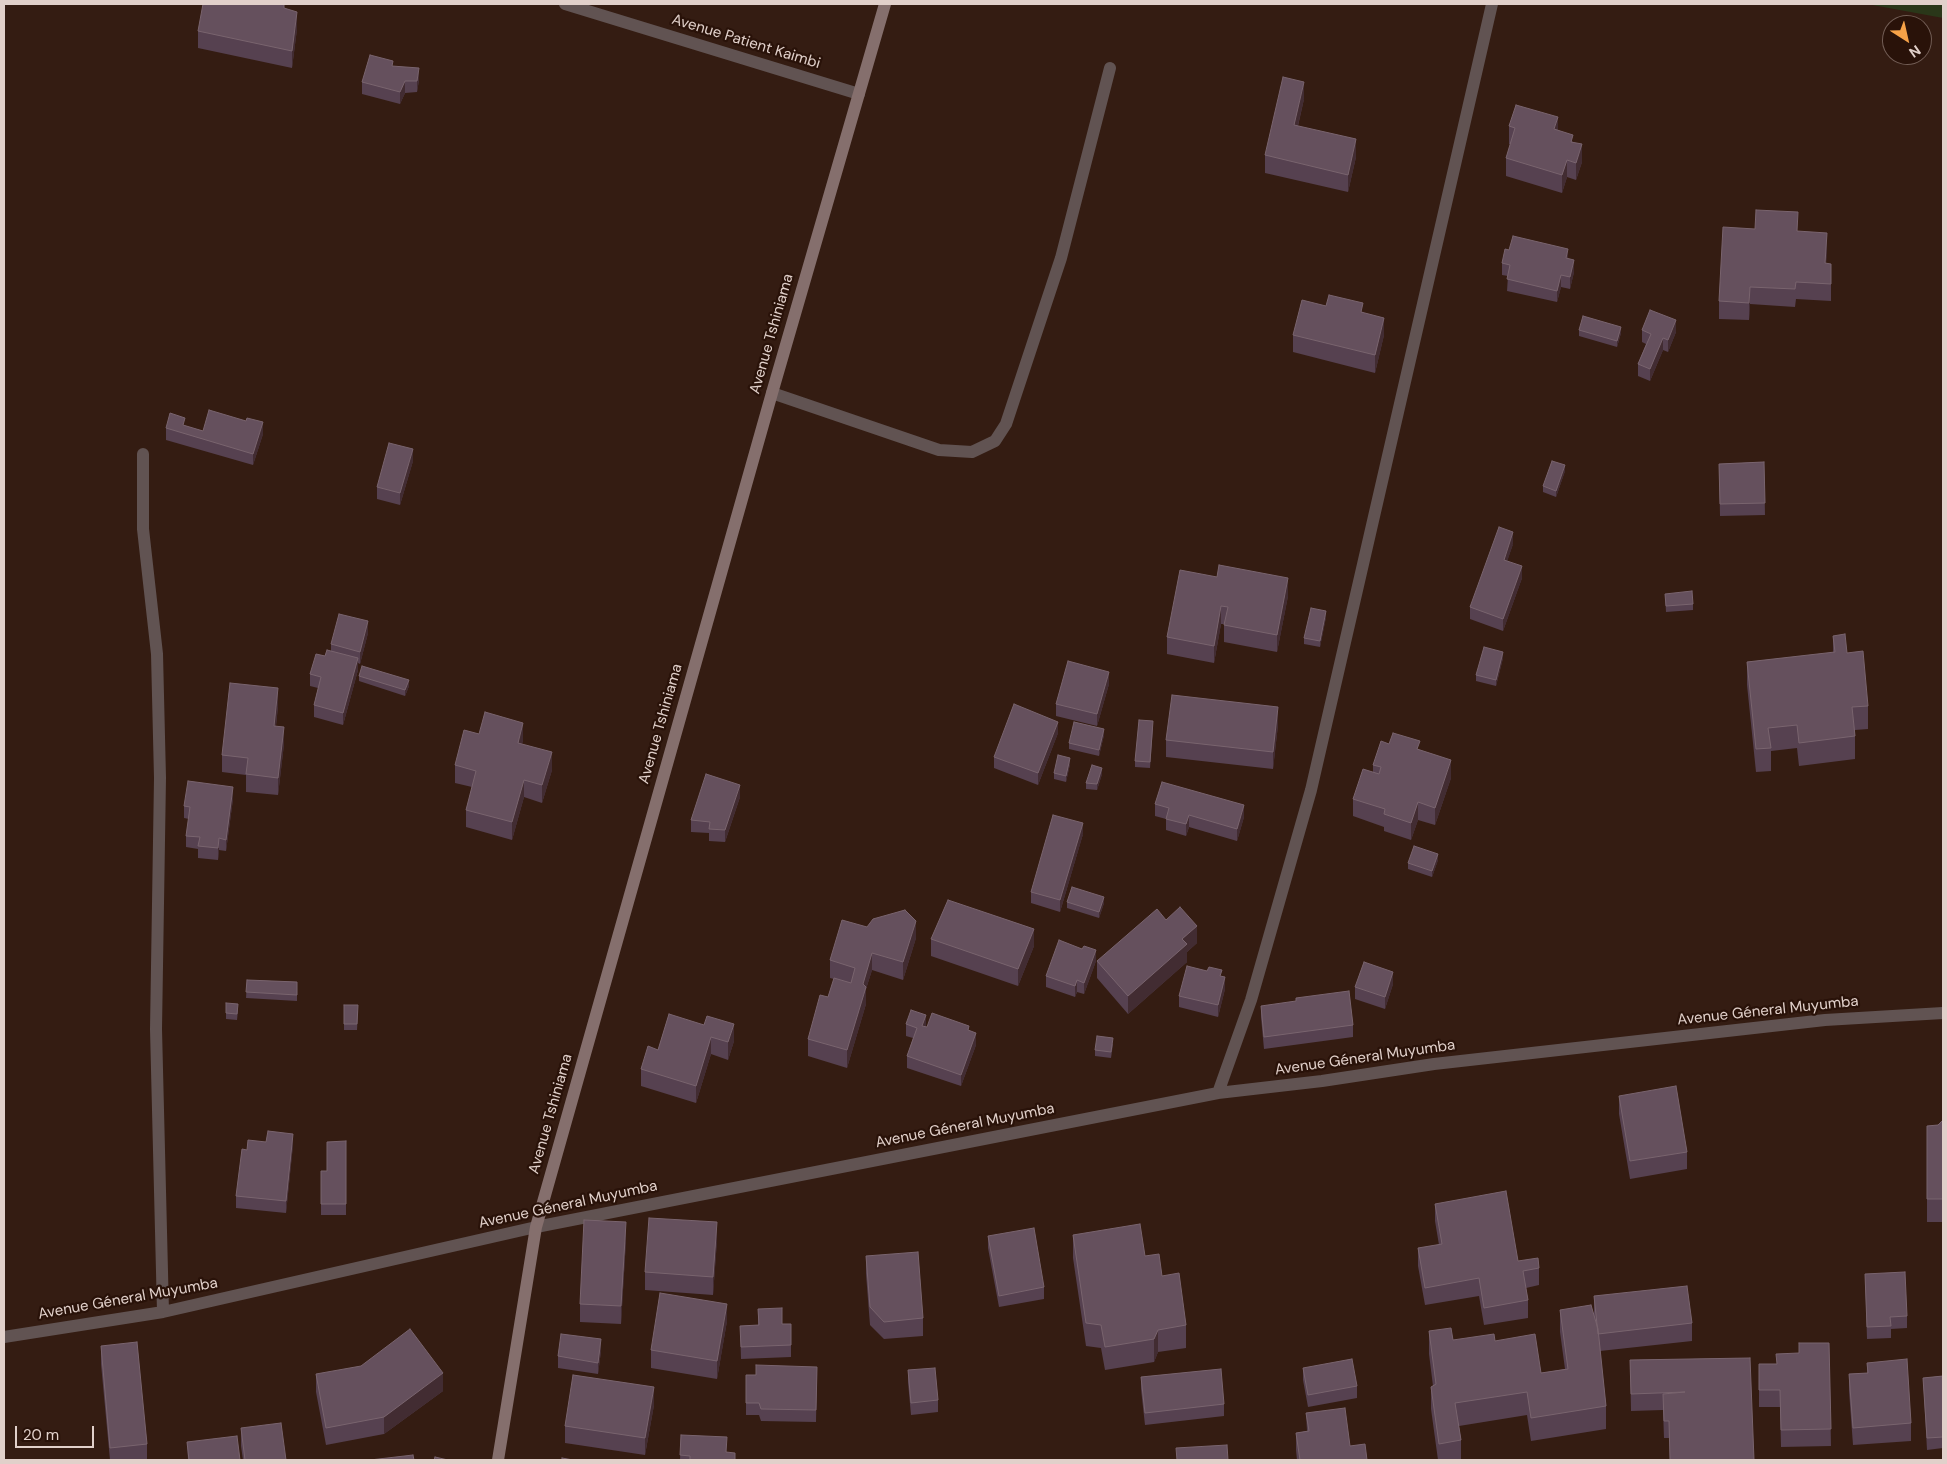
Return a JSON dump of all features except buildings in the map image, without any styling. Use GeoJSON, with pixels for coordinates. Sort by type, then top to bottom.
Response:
{"type":"FeatureCollection","features":[{"type":"Feature","properties":{"kind":"street","name":"Avenue Patient Kaimbi"},"geometry":{"type":"LineString","coordinates":[[565,4],[859,94]]}},
{"type":"Feature","properties":{"kind":"street","name":"Avenue Tshiniama"},"geometry":{"type":"LineString","coordinates":[[498,1460],[536,1227],[772,393],[886,4]]}},
{"type":"Feature","properties":{"kind":"street"},"geometry":{"type":"LineString","coordinates":[[1218,1093],[1251,1000],[1311,790],[1492,4]]}},
{"type":"Feature","properties":{"kind":"street"},"geometry":{"type":"LineString","coordinates":[[772,393],[940,450],[972,452],[995,441],[1006,424],[1061,258],[1110,68]]}},
{"type":"Feature","properties":{"kind":"street"},"geometry":{"type":"LineString","coordinates":[[143,454],[143,529],[157,654],[160,778],[156,1029],[163,1312]]}},
{"type":"Feature","properties":{"kind":"street","name":"Avenue Géneral Muyumba"},"geometry":{"type":"LineString","coordinates":[[4,1337],[163,1312],[536,1227],[1218,1093],[1322,1081],[1444,1062],[1825,1020],[1943,1013]]}},
{"type":"Feature","properties":{"kind":"green space"},"geometry":{"type":"Polygon","coordinates":[[[1867,4],[1943,4],[1943,18],[1867,4]]]}}]}
